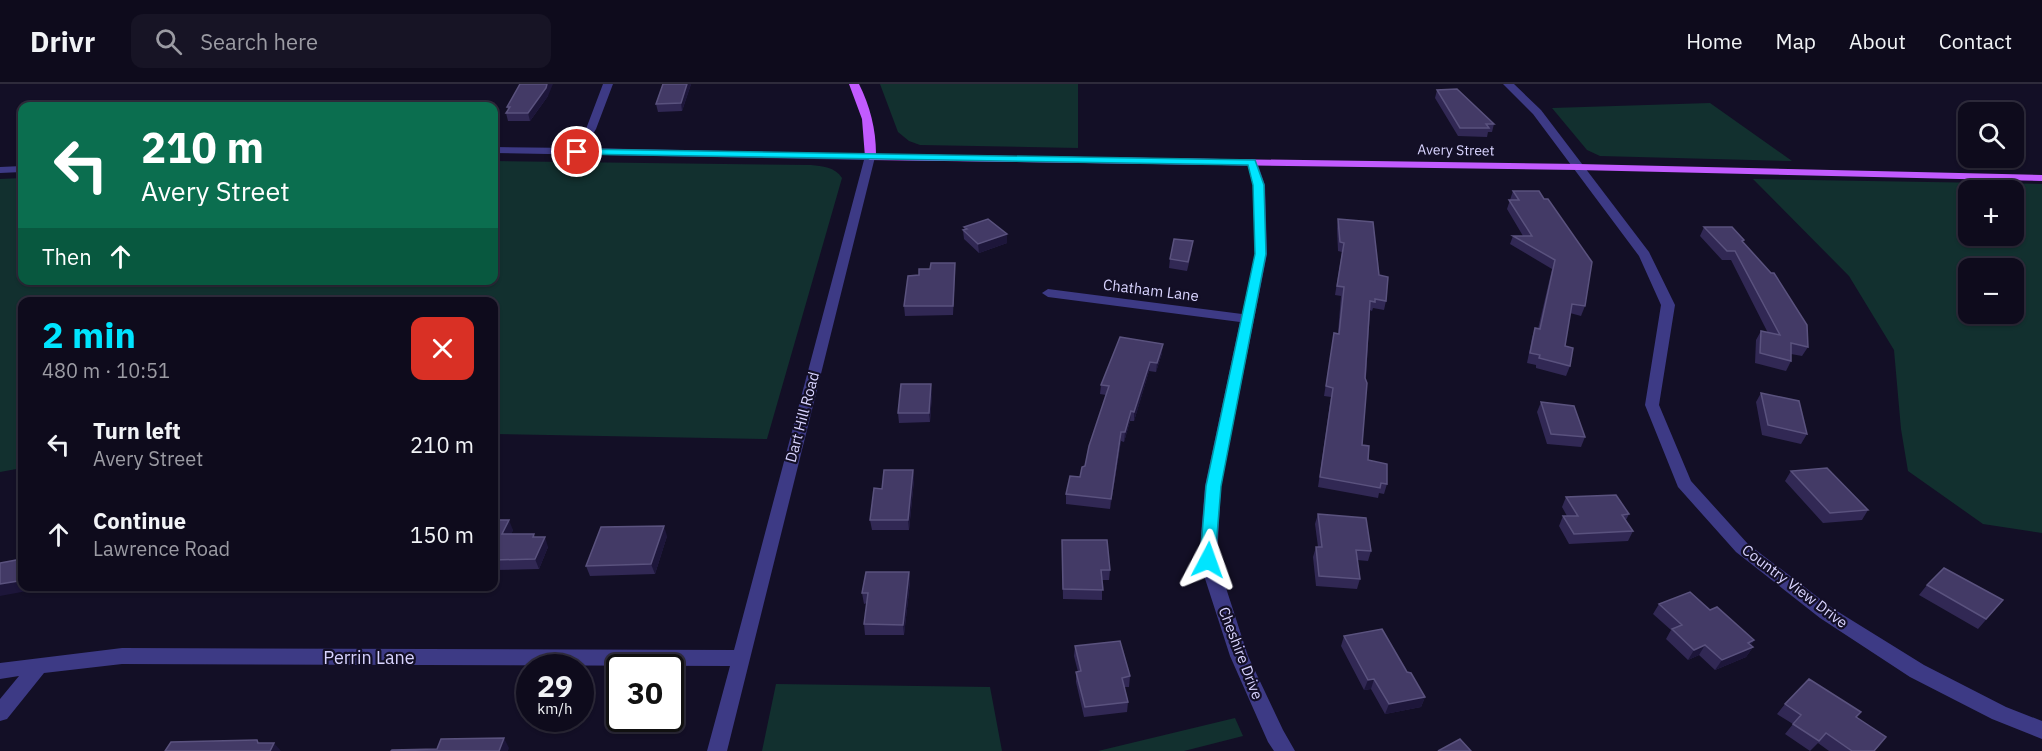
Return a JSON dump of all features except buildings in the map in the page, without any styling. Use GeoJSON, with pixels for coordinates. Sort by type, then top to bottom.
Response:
{"type":"FeatureCollection","features":[{"type":"Feature","properties":{"kind":"main road","name":"Dart Hill Road"},"geometry":{"type":"LineString","coordinates":[[854,84],[864,104],[871,134],[870,157]]}},
{"type":"Feature","properties":{"kind":"main road","name":"Avery Street"},"geometry":{"type":"LineString","coordinates":[[870,157],[1579,167],[2042,178]]}},
{"type":"Feature","properties":{"kind":"street"},"geometry":{"type":"LineString","coordinates":[[577,152],[591,129],[608,84]]}},
{"type":"Feature","properties":{"kind":"street","name":"Country View Drive"},"geometry":{"type":"LineString","coordinates":[[1508,84],[1537,112],[1645,255],[1668,305],[1652,405],[1684,483],[1742,548],[1826,613],[1917,671],[1999,713],[2042,730]]}},
{"type":"Feature","properties":{"kind":"street"},"geometry":{"type":"LineString","coordinates":[[498,150],[870,157]]}},
{"type":"Feature","properties":{"kind":"street","name":"Dart Hill Road"},"geometry":{"type":"LineString","coordinates":[[717,751],[739,658],[870,157]]}},
{"type":"Feature","properties":{"kind":"street","name":"Cheshire Drive"},"geometry":{"type":"LineString","coordinates":[[1252,162],[1258,185],[1261,254],[1213,486],[1208,560],[1239,656],[1275,736],[1285,751]]}},
{"type":"Feature","properties":{"kind":"street"},"geometry":{"type":"LineString","coordinates":[[0,170],[18,169]]}},
{"type":"Feature","properties":{"kind":"street","name":"Chatham Lane"},"geometry":{"type":"LineString","coordinates":[[1048,293],[1249,319]]}},
{"type":"Feature","properties":{"kind":"street","name":"Perrin Lane"},"geometry":{"type":"LineString","coordinates":[[0,671],[122,656],[739,658]]}},
{"type":"Feature","properties":{"kind":"street"},"geometry":{"type":"LineString","coordinates":[[0,712],[39,666]]}},
{"type":"Feature","properties":{"kind":"green space"},"geometry":{"type":"Polygon","coordinates":[[[880,84],[1078,84],[1078,148],[920,145],[909,141],[898,132],[880,84]]]}},
{"type":"Feature","properties":{"kind":"green space"},"geometry":{"type":"Polygon","coordinates":[[[1710,103],[1792,161],[1600,156],[1587,150],[1552,108],[1710,103]]]}},
{"type":"Feature","properties":{"kind":"green space"},"geometry":{"type":"Polygon","coordinates":[[[498,161],[811,165],[836,171],[842,178],[767,439],[498,434],[498,297],[18,297],[18,469],[0,472],[0,179],[18,178],[18,285],[498,285],[498,161]]]}},
{"type":"Feature","properties":{"kind":"green space"},"geometry":{"type":"Polygon","coordinates":[[[1753,179],[1958,183],[1958,246],[2024,246],[2024,184],[2042,184],[2042,533],[1983,524],[1908,471],[1901,429],[1894,350],[1849,276],[1753,179]]]}},
{"type":"Feature","properties":{"kind":"green space"},"geometry":{"type":"Polygon","coordinates":[[[776,684],[990,687],[1002,751],[762,751],[776,684]]]}},
{"type":"Feature","properties":{"kind":"green space"},"geometry":{"type":"Polygon","coordinates":[[[1235,718],[1243,736],[1184,751],[1098,751],[1235,718]]]}},
{"type":"Feature","properties":{"kind":"route"},"geometry":{"type":"LineString","coordinates":[[577,152],[1252,162],[1258,185],[1261,254],[1213,486],[1208,560]]}}]}
